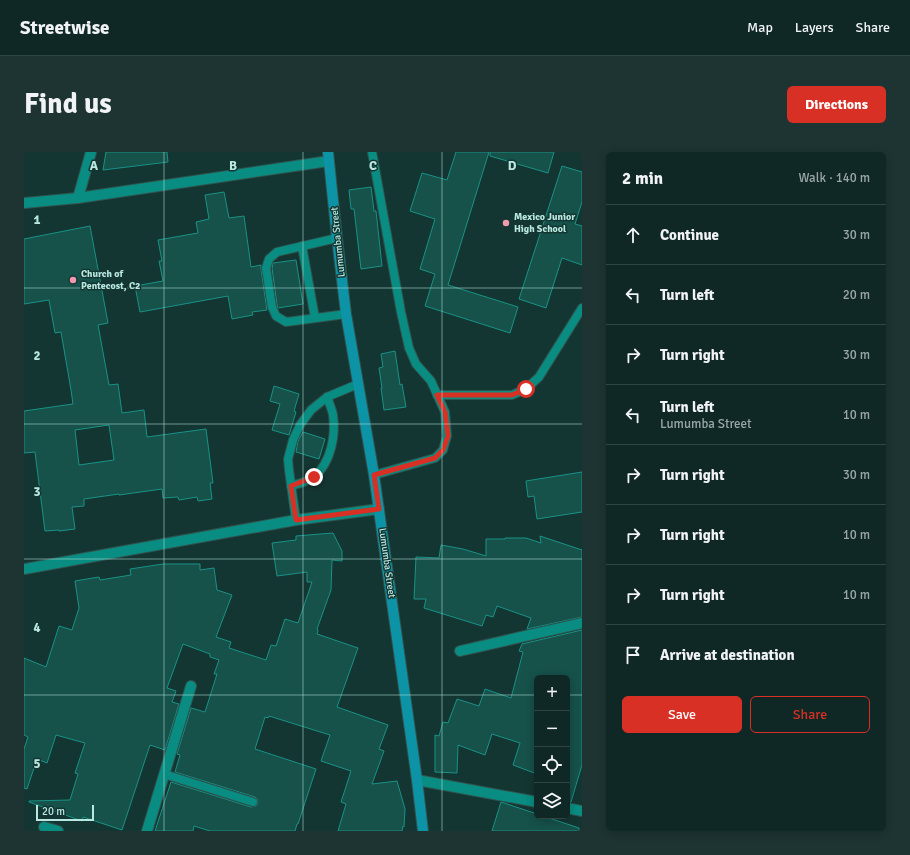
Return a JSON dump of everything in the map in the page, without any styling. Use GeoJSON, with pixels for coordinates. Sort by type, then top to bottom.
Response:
{"type":"FeatureCollection","features":[{"type":"Feature","properties":{"kind":"main road","name":"Lumumba Street"},"geometry":{"type":"LineString","coordinates":[[329,157],[346,314],[374,475],[423,831]]}},
{"type":"Feature","properties":{"kind":"street"},"geometry":{"type":"LineString","coordinates":[[78,198],[90,152]]}},
{"type":"Feature","properties":{"kind":"street"},"geometry":{"type":"LineString","coordinates":[[24,202],[78,198],[329,157]]}},
{"type":"Feature","properties":{"kind":"street"},"geometry":{"type":"LineString","coordinates":[[24,569],[296,520],[379,509]]}},
{"type":"Feature","properties":{"kind":"street"},"geometry":{"type":"LineString","coordinates":[[460,651],[582,623]]}},
{"type":"Feature","properties":{"kind":"street"},"geometry":{"type":"LineString","coordinates":[[147,831],[191,686]]}},
{"type":"Feature","properties":{"kind":"street"},"geometry":{"type":"LineString","coordinates":[[417,780],[534,801]]}},
{"type":"Feature","properties":{"kind":"street"},"geometry":{"type":"LineString","coordinates":[[570,809],[582,811]]}},
{"type":"Feature","properties":{"kind":"street"},"geometry":{"type":"LineString","coordinates":[[44,826],[58,831]]}},
{"type":"Feature","properties":{"kind":"lane"},"geometry":{"type":"LineString","coordinates":[[372,152],[409,348],[416,364],[431,381],[445,412],[448,436],[443,450],[435,458],[374,475]]}},
{"type":"Feature","properties":{"kind":"lane"},"geometry":{"type":"LineString","coordinates":[[337,238],[277,252],[269,259],[266,268],[272,307],[276,316],[286,322],[346,314]]}},
{"type":"Feature","properties":{"kind":"lane"},"geometry":{"type":"LineString","coordinates":[[302,246],[315,318]]}},
{"type":"Feature","properties":{"kind":"lane"},"geometry":{"type":"LineString","coordinates":[[437,395],[512,395],[526,389],[539,377],[582,308]]}},
{"type":"Feature","properties":{"kind":"lane"},"geometry":{"type":"LineString","coordinates":[[296,520],[288,459],[293,440],[300,424],[311,410],[327,397],[358,384]]}},
{"type":"Feature","properties":{"kind":"lane"},"geometry":{"type":"LineString","coordinates":[[291,486],[314,477],[321,470],[328,456],[334,436],[333,414],[327,397]]}},
{"type":"Feature","properties":{"kind":"lane"},"geometry":{"type":"LineString","coordinates":[[164,774],[253,802]]}},
{"type":"Feature","properties":{"kind":"building"},"geometry":{"type":"Polygon","coordinates":[[[106,152],[167,152],[168,162],[103,170],[106,152]]]}},
{"type":"Feature","properties":{"kind":"building"},"geometry":{"type":"Polygon","coordinates":[[[456,152],[489,152],[448,285],[518,307],[510,333],[425,306],[435,274],[420,269],[435,219],[410,211],[422,173],[447,180],[456,152]]]}},
{"type":"Feature","properties":{"kind":"building"},"geometry":{"type":"Polygon","coordinates":[[[490,152],[554,152],[548,173],[490,156],[490,152]]]}},
{"type":"Feature","properties":{"kind":"building"},"geometry":{"type":"Polygon","coordinates":[[[562,166],[582,172],[582,202],[575,224],[582,226],[582,265],[562,258],[546,308],[519,299],[562,166]]]}},
{"type":"Feature","properties":{"kind":"building"},"geometry":{"type":"Polygon","coordinates":[[[371,187],[374,211],[376,211],[382,266],[361,269],[354,209],[351,209],[349,190],[371,187]]]}},
{"type":"Feature","properties":{"kind":"building"},"geometry":{"type":"Polygon","coordinates":[[[224,192],[229,218],[244,216],[251,267],[261,265],[267,310],[252,312],[253,315],[232,319],[228,296],[140,312],[135,286],[163,281],[159,261],[162,261],[158,240],[198,233],[196,222],[209,219],[205,195],[224,192]]]}},
{"type":"Feature","properties":{"kind":"building"},"geometry":{"type":"Polygon","coordinates":[[[90,226],[108,323],[98,325],[109,385],[118,384],[122,413],[144,410],[147,437],[206,429],[213,483],[210,483],[212,499],[198,501],[197,497],[179,500],[178,497],[163,498],[162,489],[84,499],[84,506],[72,507],[75,529],[45,531],[35,452],[24,453],[24,411],[73,404],[61,332],[55,333],[49,300],[24,304],[24,239],[90,226]],[[109,425],[75,430],[79,465],[114,460],[109,425]]]}},
{"type":"Feature","properties":{"kind":"building"},"geometry":{"type":"Polygon","coordinates":[[[296,260],[303,304],[278,308],[272,268],[273,263],[296,260]]]}},
{"type":"Feature","properties":{"kind":"building"},"geometry":{"type":"Polygon","coordinates":[[[395,351],[400,385],[402,384],[406,407],[384,410],[379,368],[383,367],[381,354],[395,351]]]}},
{"type":"Feature","properties":{"kind":"building"},"geometry":{"type":"Polygon","coordinates":[[[274,386],[299,394],[294,411],[296,412],[289,435],[272,430],[280,404],[270,401],[274,386]]]}},
{"type":"Feature","properties":{"kind":"building"},"geometry":{"type":"Polygon","coordinates":[[[303,432],[325,439],[319,459],[296,452],[298,441],[303,432]]]}},
{"type":"Feature","properties":{"kind":"building"},"geometry":{"type":"Polygon","coordinates":[[[582,472],[582,512],[537,519],[534,496],[528,497],[526,481],[582,472]]]}},
{"type":"Feature","properties":{"kind":"building"},"geometry":{"type":"Polygon","coordinates":[[[333,533],[342,551],[342,561],[332,560],[331,590],[317,629],[317,634],[358,648],[337,707],[388,725],[379,749],[384,751],[372,784],[397,781],[405,809],[404,827],[403,826],[402,831],[338,831],[346,804],[341,802],[351,771],[321,761],[330,735],[269,716],[268,718],[265,717],[255,749],[316,769],[295,831],[210,831],[194,826],[193,831],[155,831],[171,782],[251,807],[256,806],[258,803],[255,797],[175,772],[180,755],[177,754],[191,708],[205,712],[217,674],[214,674],[219,660],[210,657],[210,654],[183,644],[167,688],[176,691],[172,702],[179,704],[165,750],[150,745],[122,830],[83,817],[82,821],[29,802],[70,800],[78,774],[75,773],[85,743],[56,735],[47,763],[37,759],[27,789],[24,788],[24,749],[28,737],[24,735],[24,658],[46,667],[59,626],[72,630],[79,608],[75,581],[99,577],[100,580],[131,575],[130,569],[163,564],[200,564],[200,570],[214,568],[217,590],[232,595],[216,637],[231,642],[229,648],[266,660],[271,645],[276,646],[285,619],[298,623],[312,582],[307,582],[307,572],[277,576],[272,543],[296,540],[296,536],[333,533]]]}},
{"type":"Feature","properties":{"kind":"building"},"geometry":{"type":"Polygon","coordinates":[[[540,536],[582,550],[582,617],[527,629],[531,618],[497,606],[493,617],[486,615],[482,626],[424,608],[426,599],[414,599],[416,557],[439,558],[441,545],[463,549],[486,556],[486,539],[526,538],[541,543],[540,536]]]}},
{"type":"Feature","properties":{"kind":"building"},"geometry":{"type":"Polygon","coordinates":[[[582,630],[582,765],[571,802],[570,675],[534,675],[534,773],[513,765],[520,743],[492,734],[485,755],[458,745],[457,773],[435,772],[435,735],[439,736],[443,722],[448,723],[457,699],[479,706],[485,689],[511,698],[523,652],[519,651],[522,644],[582,630]]]}},
{"type":"Feature","properties":{"kind":"building"},"geometry":{"type":"Polygon","coordinates":[[[501,802],[534,813],[534,819],[552,819],[579,828],[579,831],[492,831],[501,802]]]}},
{"type":"Feature","properties":{"kind":"place","name":"Mexico Junior High School"},"geometry":{"type":"Point","coordinates":[506,223]}},
{"type":"Feature","properties":{"kind":"place","name":"Church of Pentecost, C2"},"geometry":{"type":"Point","coordinates":[73,280]}},
{"type":"Feature","properties":{"kind":"route"},"geometry":{"type":"LineString","coordinates":[[314,477],[291,486],[296,520],[379,509],[374,475],[435,458],[443,450],[448,436],[445,412],[437,395],[512,395],[526,389]]}}]}
